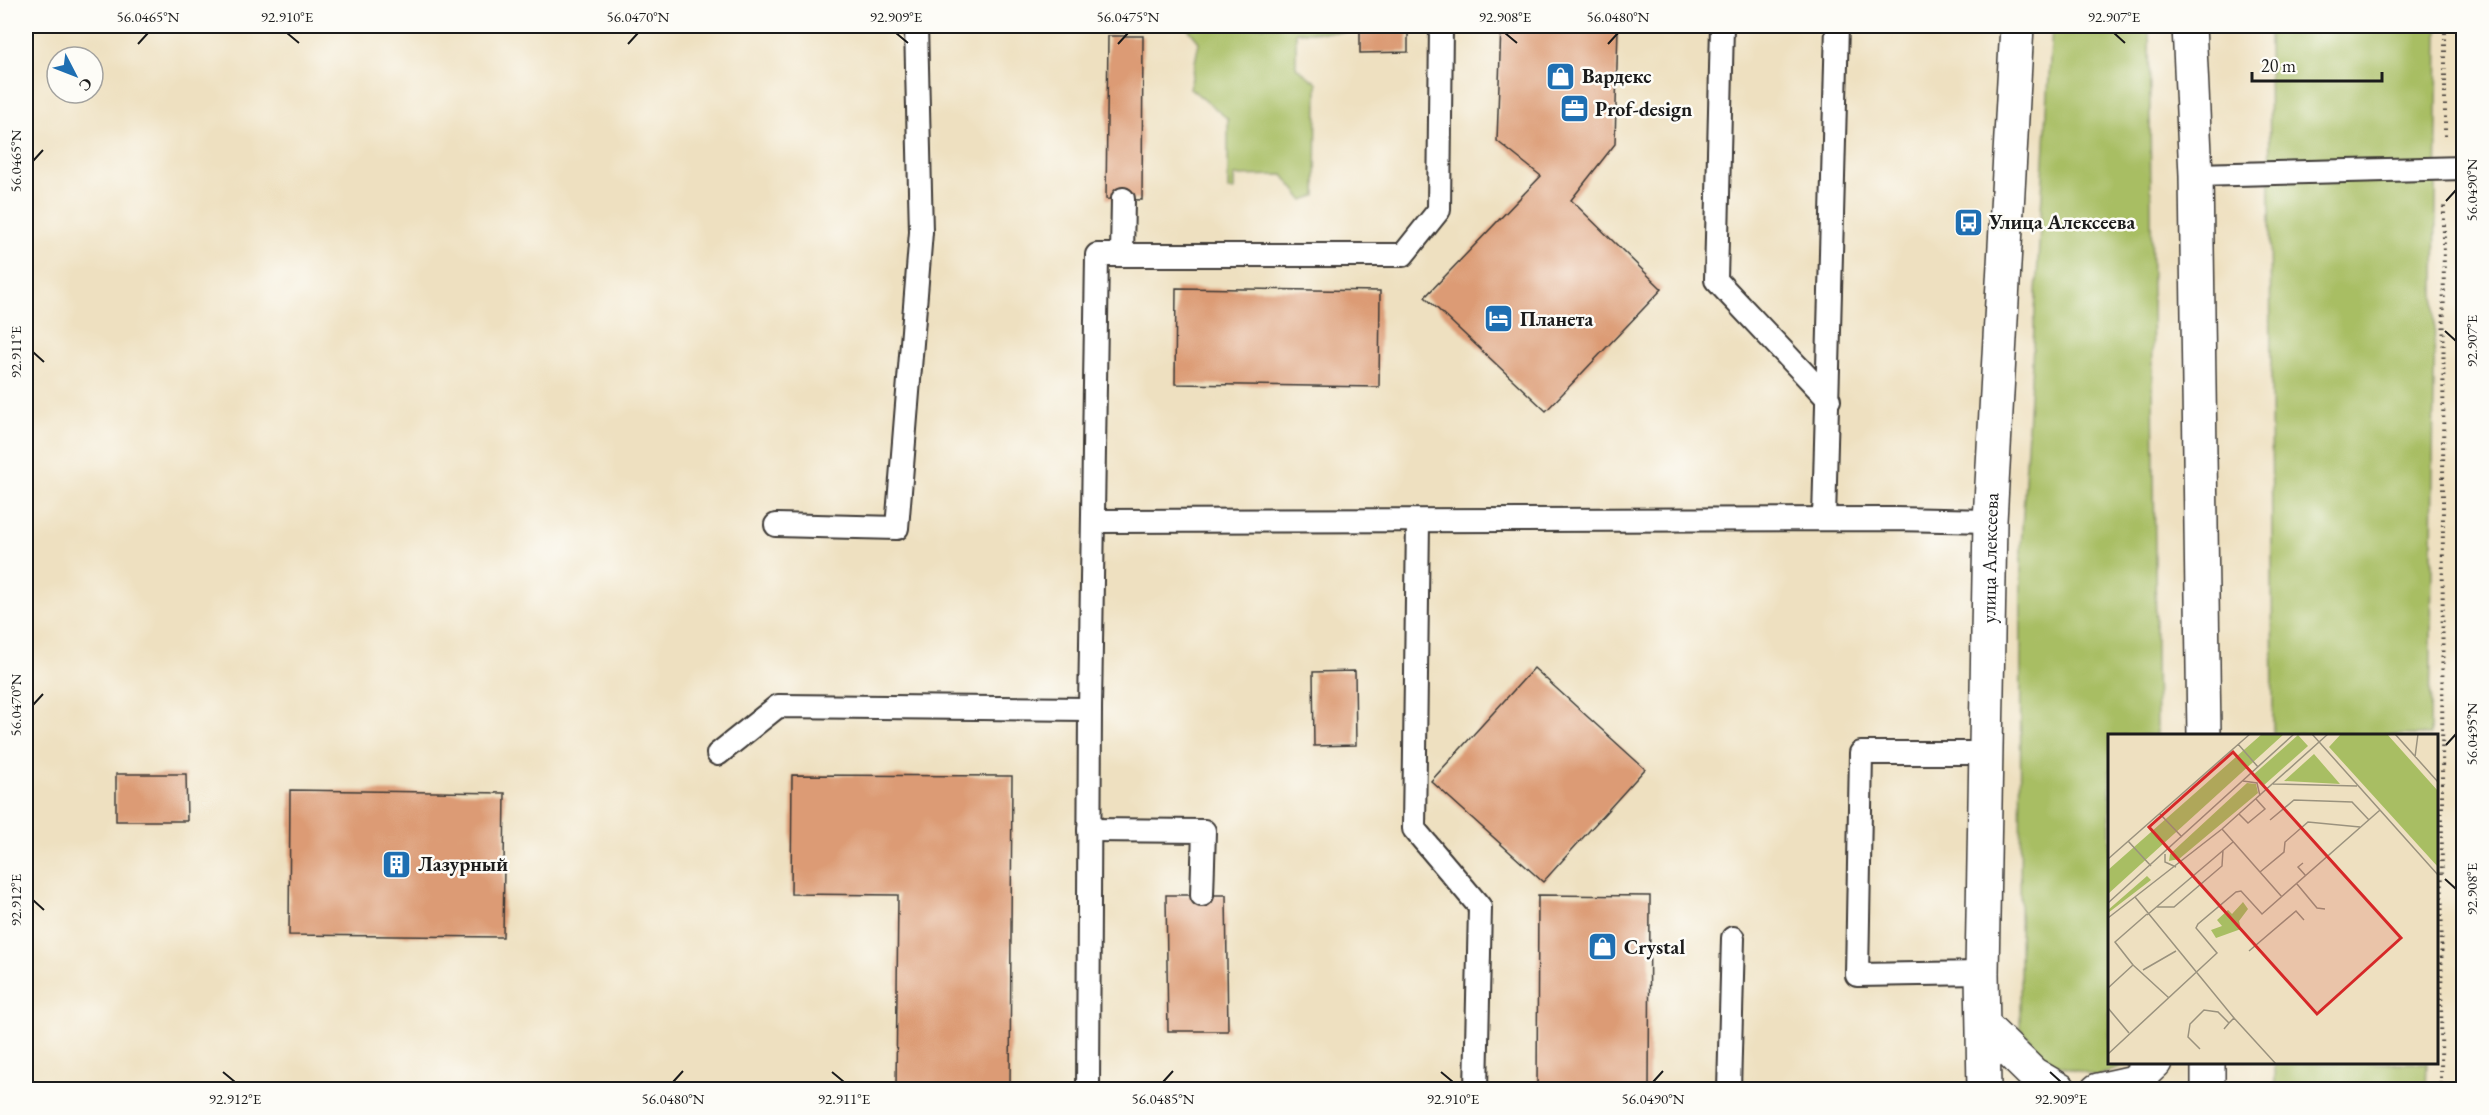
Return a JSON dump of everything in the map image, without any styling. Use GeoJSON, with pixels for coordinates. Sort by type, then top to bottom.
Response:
{"type":"FeatureCollection","features":[{"type":"Feature","properties":{"kind":"street","name":"улица Алексеева"},"geometry":{"type":"LineString","coordinates":[[1984,1089],[1982,973],[1990,521],[2017,26]]}},
{"type":"Feature","properties":{"kind":"street"},"geometry":{"type":"LineString","coordinates":[[2189,26],[2196,175],[2204,734]]}},
{"type":"Feature","properties":{"kind":"street"},"geometry":{"type":"LineString","coordinates":[[1984,1026],[2033,1074],[2060,1089]]}},
{"type":"Feature","properties":{"kind":"street"},"geometry":{"type":"LineString","coordinates":[[2098,1089],[2134,1082],[2154,1064]]}},
{"type":"Feature","properties":{"kind":"street"},"geometry":{"type":"LineString","coordinates":[[2208,1064],[2208,1089]]}},
{"type":"Feature","properties":{"kind":"lane"},"geometry":{"type":"LineString","coordinates":[[776,525],[897,528],[921,232],[916,26]]}},
{"type":"Feature","properties":{"kind":"lane"},"geometry":{"type":"LineString","coordinates":[[1088,1089],[1090,709],[1097,255],[1403,255],[1438,210],[1441,26]]}},
{"type":"Feature","properties":{"kind":"lane"},"geometry":{"type":"LineString","coordinates":[[1722,26],[1716,280],[1829,400]]}},
{"type":"Feature","properties":{"kind":"lane"},"geometry":{"type":"LineString","coordinates":[[1824,519],[1829,400],[1837,26]]}},
{"type":"Feature","properties":{"kind":"lane"},"geometry":{"type":"LineString","coordinates":[[2196,175],[2454,168]]}},
{"type":"Feature","properties":{"kind":"lane"},"geometry":{"type":"LineString","coordinates":[[1122,255],[1124,199]]}},
{"type":"Feature","properties":{"kind":"lane"},"geometry":{"type":"LineString","coordinates":[[1093,521],[1824,519],[1990,521]]}},
{"type":"Feature","properties":{"kind":"lane"},"geometry":{"type":"LineString","coordinates":[[1418,520],[1414,829],[1480,907],[1476,1089]]}},
{"type":"Feature","properties":{"kind":"lane"},"geometry":{"type":"LineString","coordinates":[[718,754],[778,706],[1090,709]]}},
{"type":"Feature","properties":{"kind":"lane"},"geometry":{"type":"LineString","coordinates":[[1982,973],[1857,975],[1861,753],[1986,753]]}},
{"type":"Feature","properties":{"kind":"lane"},"geometry":{"type":"LineString","coordinates":[[1089,830],[1203,831],[1202,895]]}},
{"type":"Feature","properties":{"kind":"lane"},"geometry":{"type":"LineString","coordinates":[[1729,1089],[1733,938]]}},
{"type":"Feature","properties":{"kind":"path"},"geometry":{"type":"LineString","coordinates":[[2441,1089],[2454,168],[2445,26]]}},
{"type":"Feature","properties":{"kind":"green space"},"geometry":{"type":"Polygon","coordinates":[[[1186,26],[1350,26],[1349,32],[1296,32],[1296,67],[1317,83],[1316,196],[1303,200],[1283,175],[1234,176],[1234,190],[1228,190],[1228,119],[1190,88],[1199,42],[1186,26]]]}},
{"type":"Feature","properties":{"kind":"green space"},"geometry":{"type":"Polygon","coordinates":[[[2052,26],[2149,26],[2157,734],[2108,734],[2108,1064],[2131,1064],[2097,1076],[2049,1062],[2020,1027],[2021,547],[2052,26]]]}},
{"type":"Feature","properties":{"kind":"green space"},"geometry":{"type":"Polygon","coordinates":[[[2269,26],[2438,26],[2430,734],[2273,734],[2269,26]]]}},
{"type":"Feature","properties":{"kind":"green space"},"geometry":{"type":"Polygon","coordinates":[[[2275,1064],[2427,1064],[2426,1089],[2275,1089],[2275,1064]]]}},
{"type":"Feature","properties":{"kind":"building"},"geometry":{"type":"Polygon","coordinates":[[[1360,26],[1408,26],[1408,52],[1360,53],[1360,26]]]}},
{"type":"Feature","properties":{"kind":"building"},"geometry":{"type":"Polygon","coordinates":[[[1501,26],[1618,26],[1615,144],[1571,200],[1662,289],[1546,411],[1425,297],[1541,176],[1497,141],[1501,26]]]}},
{"type":"Feature","properties":{"kind":"building"},"geometry":{"type":"Polygon","coordinates":[[[1108,36],[1143,36],[1142,200],[1106,199],[1108,36]]]}},
{"type":"Feature","properties":{"kind":"building"},"geometry":{"type":"Polygon","coordinates":[[[1176,288],[1380,291],[1379,387],[1175,384],[1176,288]]]}},
{"type":"Feature","properties":{"kind":"building"},"geometry":{"type":"Polygon","coordinates":[[[1534,668],[1645,769],[1543,882],[1431,781],[1534,668]]]}},
{"type":"Feature","properties":{"kind":"building"},"geometry":{"type":"Polygon","coordinates":[[[1355,671],[1356,745],[1314,746],[1313,672],[1355,671]]]}},
{"type":"Feature","properties":{"kind":"building"},"geometry":{"type":"Polygon","coordinates":[[[116,774],[186,774],[187,821],[116,821],[116,774]]]}},
{"type":"Feature","properties":{"kind":"building"},"geometry":{"type":"Polygon","coordinates":[[[792,775],[1012,776],[1010,1090],[896,1090],[898,895],[791,894],[792,775]]]}},
{"type":"Feature","properties":{"kind":"building","name":"Лазурный"},"geometry":{"type":"Polygon","coordinates":[[[290,790],[505,793],[503,937],[289,935],[290,790]]]}},
{"type":"Feature","properties":{"kind":"building"},"geometry":{"type":"Polygon","coordinates":[[[1166,895],[1226,895],[1228,1031],[1168,1031],[1166,895]]]}},
{"type":"Feature","properties":{"kind":"building"},"geometry":{"type":"Polygon","coordinates":[[[1538,895],[1650,896],[1649,1090],[1537,1090],[1538,895]]]}},
{"type":"Feature","properties":{"kind":"place","name":"Вардекс"},"geometry":{"type":"Point","coordinates":[1561,76]}},
{"type":"Feature","properties":{"kind":"place","name":"Prof-design"},"geometry":{"type":"Point","coordinates":[1574,109]}},
{"type":"Feature","properties":{"kind":"place","name":"Улица Алексеева"},"geometry":{"type":"Point","coordinates":[1968,222]}},
{"type":"Feature","properties":{"kind":"place","name":"Планета"},"geometry":{"type":"Point","coordinates":[1499,319]}},
{"type":"Feature","properties":{"kind":"place","name":"Лазурный"},"geometry":{"type":"Point","coordinates":[397,864]}},
{"type":"Feature","properties":{"kind":"place","name":"Crystal"},"geometry":{"type":"Point","coordinates":[1603,947]}}]}
